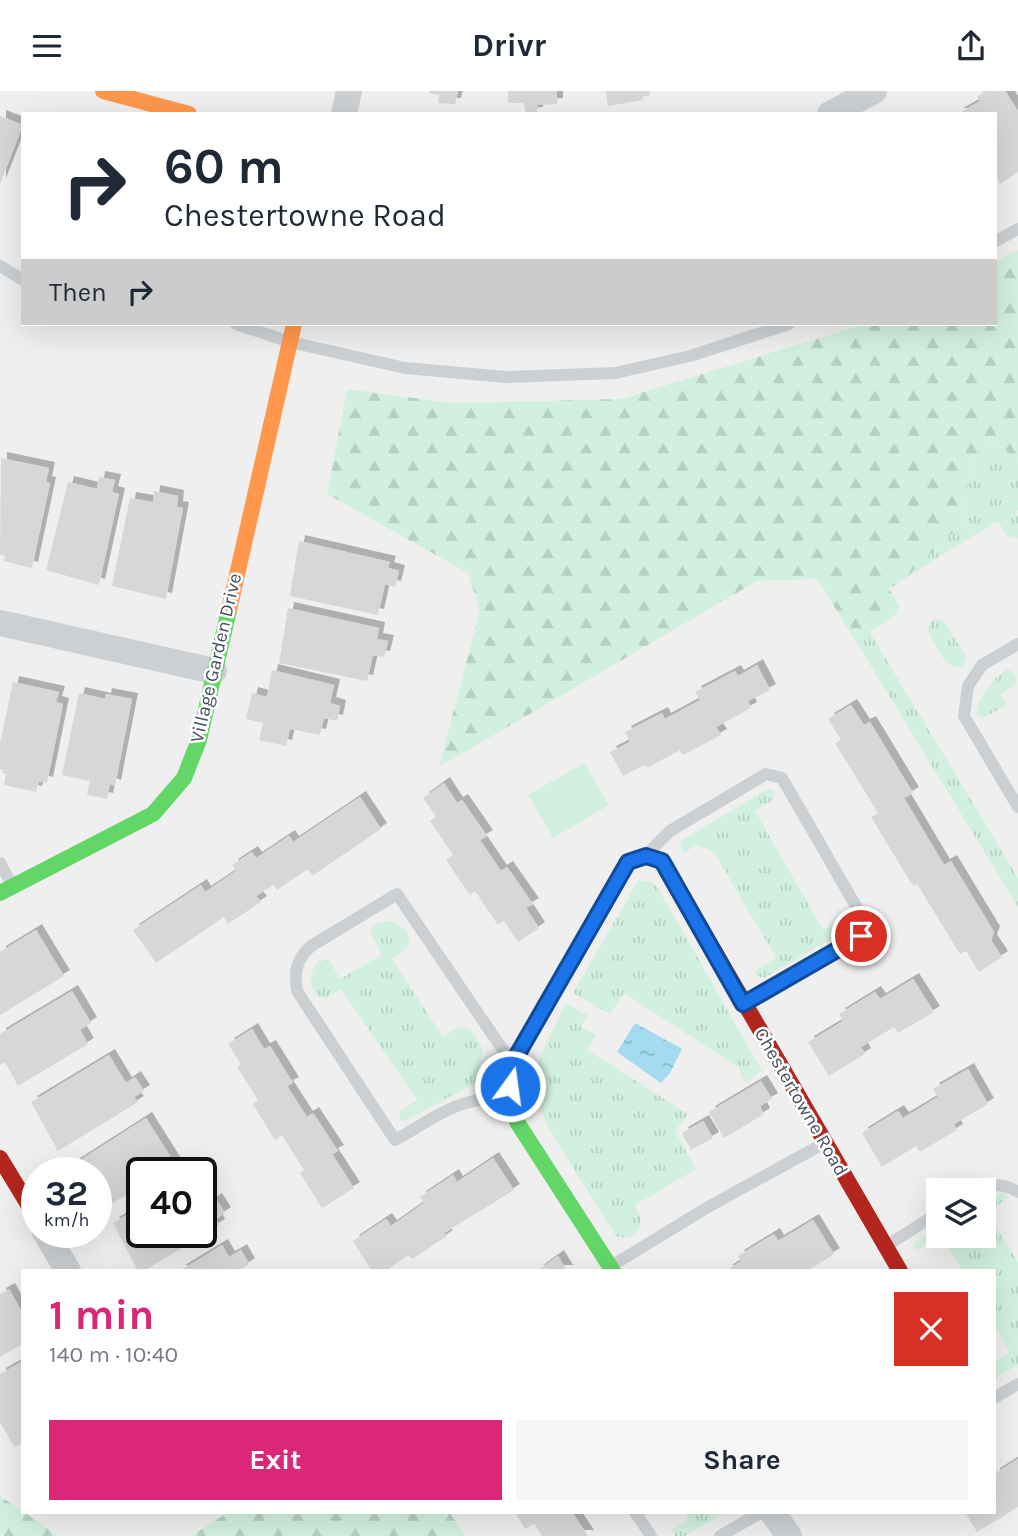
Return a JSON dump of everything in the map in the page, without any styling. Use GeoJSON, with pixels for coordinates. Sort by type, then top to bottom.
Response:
{"type":"FeatureCollection","features":[{"type":"Feature","properties":{"kind":"street"},"geometry":{"type":"LineString","coordinates":[[103,91],[182,112]]}},
{"type":"Feature","properties":{"kind":"street"},"geometry":{"type":"LineString","coordinates":[[344,112],[349,91]]}},
{"type":"Feature","properties":{"kind":"street"},"geometry":{"type":"LineString","coordinates":[[834,112],[874,91]]}},
{"type":"Feature","properties":{"kind":"street","name":"Village Garden Drive"},"geometry":{"type":"LineString","coordinates":[[6,890],[153,814],[184,778],[199,740],[294,326]]}},
{"type":"Feature","properties":{"kind":"street"},"geometry":{"type":"LineString","coordinates":[[0,623],[214,671]]}},
{"type":"Feature","properties":{"kind":"street"},"geometry":{"type":"LineString","coordinates":[[612,1268],[517,1122],[510,1086],[513,1065],[628,862],[646,856]]}},
{"type":"Feature","properties":{"kind":"street","name":"Chestertowne Road"},"geometry":{"type":"LineString","coordinates":[[646,856],[662,861],[899,1269]]}},
{"type":"Feature","properties":{"kind":"street"},"geometry":{"type":"LineString","coordinates":[[0,1158],[21,1193]]}},
{"type":"Feature","properties":{"kind":"street"},"geometry":{"type":"LineString","coordinates":[[54,1248],[67,1269]]}},
{"type":"Feature","properties":{"kind":"street"},"geometry":{"type":"LineString","coordinates":[[772,1514],[789,1536]]}},
{"type":"Feature","properties":{"kind":"lane"},"geometry":{"type":"LineString","coordinates":[[997,240],[1018,229]]}},
{"type":"Feature","properties":{"kind":"lane"},"geometry":{"type":"LineString","coordinates":[[0,266],[21,279]]}},
{"type":"Feature","properties":{"kind":"lane"},"geometry":{"type":"LineString","coordinates":[[242,326],[290,342],[405,369],[506,377],[615,373],[678,359],[783,326]]}},
{"type":"Feature","properties":{"kind":"lane"},"geometry":{"type":"LineString","coordinates":[[1018,644],[982,665],[968,686],[964,716],[1018,807]]}},
{"type":"Feature","properties":{"kind":"lane"},"geometry":{"type":"LineString","coordinates":[[646,856],[670,831],[766,774],[782,778],[864,921],[861,936],[743,1004]]}},
{"type":"Feature","properties":{"kind":"lane"},"geometry":{"type":"LineString","coordinates":[[0,863],[6,890]]}},
{"type":"Feature","properties":{"kind":"lane"},"geometry":{"type":"LineString","coordinates":[[512,1101],[488,1098],[465,1101],[396,1140],[297,991],[295,974],[300,957],[310,946],[397,894],[513,1065]]}},
{"type":"Feature","properties":{"kind":"lane"},"geometry":{"type":"LineString","coordinates":[[612,1268],[708,1207],[825,1143]]}},
{"type":"Feature","properties":{"kind":"lane"},"geometry":{"type":"LineString","coordinates":[[996,1184],[1011,1187],[1018,1192]]}},
{"type":"Feature","properties":{"kind":"lane"},"geometry":{"type":"LineString","coordinates":[[886,1247],[926,1221]]}},
{"type":"Feature","properties":{"kind":"lane"},"geometry":{"type":"LineString","coordinates":[[996,1397],[1018,1384]]}},
{"type":"Feature","properties":{"kind":"lane"},"geometry":{"type":"LineString","coordinates":[[636,1514],[651,1536]]}},
{"type":"Feature","properties":{"kind":"lane"},"geometry":{"type":"LineString","coordinates":[[720,1536],[766,1514]]}},
{"type":"Feature","properties":{"kind":"green space"},"geometry":{"type":"Polygon","coordinates":[[[1018,250],[1018,461],[1003,448],[986,446],[972,459],[961,525],[905,578],[889,589],[899,605],[897,614],[855,640],[817,579],[757,581],[439,767],[480,610],[468,573],[327,494],[347,389],[452,403],[621,399],[858,326],[997,326],[997,260],[1018,250]]]}},
{"type":"Feature","properties":{"kind":"green space"},"geometry":{"type":"Polygon","coordinates":[[[986,446],[1003,448],[1018,461],[1018,510],[1015,512],[1018,517],[1018,538],[1008,536],[998,521],[905,578],[961,525],[972,459],[986,446]]]}},
{"type":"Feature","properties":{"kind":"green space"},"geometry":{"type":"Polygon","coordinates":[[[940,619],[944,621],[967,658],[962,667],[956,667],[946,661],[928,632],[930,623],[940,619]]]}},
{"type":"Feature","properties":{"kind":"green space"},"geometry":{"type":"Polygon","coordinates":[[[869,631],[1018,878],[1018,907],[855,640],[869,631]]]}},
{"type":"Feature","properties":{"kind":"green space"},"geometry":{"type":"Polygon","coordinates":[[[1007,670],[1012,671],[1017,678],[1015,685],[1001,694],[1007,705],[985,717],[977,716],[986,690],[1007,670]]]}},
{"type":"Feature","properties":{"kind":"green space"},"geometry":{"type":"Polygon","coordinates":[[[584,763],[609,805],[553,838],[528,795],[584,763]]]}},
{"type":"Feature","properties":{"kind":"green space"},"geometry":{"type":"Polygon","coordinates":[[[770,789],[775,791],[773,800],[755,811],[823,930],[845,919],[847,923],[841,933],[764,978],[755,975],[755,971],[776,958],[714,852],[697,845],[683,853],[680,844],[682,840],[770,789]]]}},
{"type":"Feature","properties":{"kind":"green space"},"geometry":{"type":"Polygon","coordinates":[[[638,881],[649,881],[658,888],[762,1071],[745,1083],[738,1067],[624,993],[610,1014],[573,993],[638,881]]]}},
{"type":"Feature","properties":{"kind":"green space"},"geometry":{"type":"Polygon","coordinates":[[[389,921],[404,929],[409,941],[409,946],[392,959],[443,1037],[458,1027],[469,1028],[483,1051],[477,1082],[405,1121],[400,1120],[399,1112],[417,1100],[341,989],[326,998],[319,997],[311,979],[318,961],[329,960],[340,979],[382,955],[371,934],[371,928],[389,921]]]}},
{"type":"Feature","properties":{"kind":"green space"},"geometry":{"type":"Polygon","coordinates":[[[566,1003],[587,1015],[581,1027],[596,1035],[587,1050],[688,1114],[675,1131],[696,1169],[635,1205],[641,1226],[633,1235],[624,1238],[616,1236],[549,1129],[536,1103],[534,1080],[542,1052],[566,1003]]]}},
{"type":"Feature","properties":{"kind":"green space"},"geometry":{"type":"Polygon","coordinates":[[[1003,1192],[1008,1198],[996,1206],[996,1195],[1003,1192]]]}},
{"type":"Feature","properties":{"kind":"green space"},"geometry":{"type":"Polygon","coordinates":[[[996,1227],[1018,1262],[1018,1364],[996,1378],[996,1362],[1010,1352],[996,1328],[996,1269],[961,1269],[949,1248],[996,1248],[996,1227]]]}},
{"type":"Feature","properties":{"kind":"green space"},"geometry":{"type":"Polygon","coordinates":[[[926,1235],[926,1245],[916,1250],[913,1246],[926,1235]]]}},
{"type":"Feature","properties":{"kind":"green space"},"geometry":{"type":"Polygon","coordinates":[[[0,1496],[21,1510],[21,1514],[27,1514],[59,1536],[0,1536],[0,1496]]]}},
{"type":"Feature","properties":{"kind":"green space"},"geometry":{"type":"Polygon","coordinates":[[[226,1514],[450,1514],[466,1536],[190,1536],[226,1514]]]}},
{"type":"Feature","properties":{"kind":"green space"},"geometry":{"type":"Polygon","coordinates":[[[688,1514],[723,1514],[685,1536],[675,1536],[672,1529],[686,1521],[688,1514]]]}},
{"type":"Feature","properties":{"kind":"water"},"geometry":{"type":"Polygon","coordinates":[[[635,1023],[682,1049],[670,1073],[661,1083],[617,1052],[635,1023]]]}},
{"type":"Feature","properties":{"kind":"building"},"geometry":{"type":"Polygon","coordinates":[[[458,91],[455,104],[438,103],[439,95],[429,93],[458,91]]]}},
{"type":"Feature","properties":{"kind":"building"},"geometry":{"type":"Polygon","coordinates":[[[508,91],[557,91],[557,104],[538,105],[537,112],[526,112],[524,103],[508,103],[508,91]]]}},
{"type":"Feature","properties":{"kind":"building"},"geometry":{"type":"Polygon","coordinates":[[[606,91],[649,91],[650,95],[642,97],[643,100],[608,106],[606,91]]]}},
{"type":"Feature","properties":{"kind":"building"},"geometry":{"type":"Polygon","coordinates":[[[986,91],[1005,91],[1018,111],[1018,172],[1000,184],[997,178],[997,112],[961,112],[980,101],[977,97],[986,91]]]}},
{"type":"Feature","properties":{"kind":"building"},"geometry":{"type":"Polygon","coordinates":[[[0,116],[21,124],[21,130],[0,184],[0,116]]]}},
{"type":"Feature","properties":{"kind":"building"},"geometry":{"type":"Polygon","coordinates":[[[1,458],[49,468],[46,482],[50,483],[32,568],[4,561],[5,556],[0,555],[1,458]]]}},
{"type":"Feature","properties":{"kind":"building"},"geometry":{"type":"Polygon","coordinates":[[[99,477],[115,480],[112,492],[119,494],[99,585],[46,570],[68,482],[97,489],[99,477]]]}},
{"type":"Feature","properties":{"kind":"building"},"geometry":{"type":"Polygon","coordinates":[[[154,491],[178,496],[177,507],[183,508],[166,599],[112,586],[130,498],[153,502],[154,491]]]}},
{"type":"Feature","properties":{"kind":"building"},"geometry":{"type":"Polygon","coordinates":[[[299,541],[390,562],[388,568],[399,571],[395,587],[385,584],[378,615],[290,596],[299,541]]]}},
{"type":"Feature","properties":{"kind":"building"},"geometry":{"type":"Polygon","coordinates":[[[288,608],[379,628],[377,639],[388,641],[384,657],[373,655],[367,681],[279,663],[288,608]]]}},
{"type":"Feature","properties":{"kind":"building"},"geometry":{"type":"Polygon","coordinates":[[[757,665],[770,690],[748,701],[751,708],[716,727],[721,735],[683,755],[680,750],[647,768],[645,765],[623,776],[610,752],[630,742],[625,732],[662,713],[665,719],[700,700],[695,692],[735,671],[738,676],[757,665]]]}},
{"type":"Feature","properties":{"kind":"building"},"geometry":{"type":"Polygon","coordinates":[[[272,670],[334,685],[330,703],[340,706],[337,721],[324,718],[320,735],[290,729],[286,746],[259,740],[263,723],[246,719],[252,693],[267,697],[272,670]]]}},
{"type":"Feature","properties":{"kind":"building"},"geometry":{"type":"Polygon","coordinates":[[[13,682],[59,692],[56,702],[63,704],[47,783],[39,781],[36,792],[4,785],[6,774],[0,769],[0,743],[13,682]]]}},
{"type":"Feature","properties":{"kind":"building"},"geometry":{"type":"Polygon","coordinates":[[[79,693],[105,699],[106,694],[132,699],[115,786],[110,784],[107,799],[87,795],[90,781],[62,775],[79,693]]]}},
{"type":"Feature","properties":{"kind":"building"},"geometry":{"type":"Polygon","coordinates":[[[851,705],[864,725],[870,722],[913,793],[904,798],[944,865],[951,861],[994,932],[991,940],[1002,957],[979,972],[966,951],[960,954],[917,884],[913,886],[871,817],[878,813],[835,743],[841,740],[828,719],[851,705]]]}},
{"type":"Feature","properties":{"kind":"building"},"geometry":{"type":"Polygon","coordinates":[[[444,783],[457,803],[462,800],[487,836],[480,840],[501,871],[507,867],[533,904],[526,908],[539,928],[518,942],[504,921],[498,925],[475,891],[470,895],[446,860],[453,855],[430,821],[436,816],[423,798],[444,783]]]}},
{"type":"Feature","properties":{"kind":"building"},"geometry":{"type":"Polygon","coordinates":[[[360,797],[381,829],[312,876],[308,869],[277,890],[273,885],[256,896],[261,902],[228,924],[224,917],[156,963],[133,930],[201,885],[205,892],[236,871],[232,865],[252,852],[256,858],[289,836],[293,842],[360,797]]]}},
{"type":"Feature","properties":{"kind":"building"},"geometry":{"type":"Polygon","coordinates":[[[36,930],[64,976],[0,1015],[0,952],[36,930]]]}},
{"type":"Feature","properties":{"kind":"building"},"geometry":{"type":"Polygon","coordinates":[[[913,979],[934,1012],[898,1033],[894,1027],[861,1047],[865,1054],[829,1076],[808,1042],[843,1021],[839,1014],[875,992],[880,999],[913,979]]]}},
{"type":"Feature","properties":{"kind":"building"},"geometry":{"type":"Polygon","coordinates":[[[72,991],[91,1023],[80,1030],[88,1044],[18,1086],[5,1062],[0,1065],[0,1034],[72,991]]]}},
{"type":"Feature","properties":{"kind":"building"},"geometry":{"type":"Polygon","coordinates":[[[252,1029],[264,1049],[270,1046],[293,1083],[287,1086],[307,1117],[313,1113],[338,1151],[332,1154],[354,1188],[322,1208],[300,1173],[304,1170],[282,1135],[275,1140],[253,1104],[258,1100],[237,1067],[241,1064],[228,1044],[252,1029]]]}},
{"type":"Feature","properties":{"kind":"building"},"geometry":{"type":"Polygon","coordinates":[[[109,1055],[126,1083],[135,1077],[144,1091],[134,1097],[138,1102],[58,1151],[31,1102],[109,1055]]]}},
{"type":"Feature","properties":{"kind":"building"},"geometry":{"type":"Polygon","coordinates":[[[968,1069],[988,1104],[954,1124],[957,1130],[920,1152],[916,1146],[882,1167],[862,1133],[898,1111],[903,1118],[938,1097],[933,1089],[968,1069]]]}},
{"type":"Feature","properties":{"kind":"building"},"geometry":{"type":"Polygon","coordinates":[[[761,1081],[772,1099],[760,1106],[764,1114],[724,1138],[709,1112],[761,1081]]]}},
{"type":"Feature","properties":{"kind":"building"},"geometry":{"type":"Polygon","coordinates":[[[146,1118],[171,1157],[126,1157],[126,1195],[112,1203],[112,1157],[85,1157],[146,1118]]]}},
{"type":"Feature","properties":{"kind":"building"},"geometry":{"type":"Polygon","coordinates":[[[703,1121],[713,1138],[691,1150],[682,1133],[703,1121]]]}},
{"type":"Feature","properties":{"kind":"building"},"geometry":{"type":"Polygon","coordinates":[[[493,1158],[514,1190],[444,1233],[447,1236],[412,1259],[408,1255],[388,1269],[371,1269],[353,1241],[386,1219],[391,1226],[424,1203],[420,1197],[453,1175],[457,1182],[493,1158]]]}},
{"type":"Feature","properties":{"kind":"building"},"geometry":{"type":"Polygon","coordinates":[[[217,1201],[225,1213],[217,1218],[217,1201]]]}},
{"type":"Feature","properties":{"kind":"building"},"geometry":{"type":"Polygon","coordinates":[[[126,1215],[126,1248],[113,1223],[126,1215]]]}},
{"type":"Feature","properties":{"kind":"building"},"geometry":{"type":"Polygon","coordinates":[[[813,1220],[834,1254],[810,1269],[729,1269],[741,1261],[738,1256],[774,1234],[778,1241],[813,1220]]]}},
{"type":"Feature","properties":{"kind":"building"},"geometry":{"type":"Polygon","coordinates":[[[222,1245],[229,1257],[241,1250],[249,1264],[241,1269],[182,1269],[222,1245]]]}},
{"type":"Feature","properties":{"kind":"building"},"geometry":{"type":"Polygon","coordinates":[[[126,1248],[182,1248],[147,1269],[137,1269],[126,1248]]]}},
{"type":"Feature","properties":{"kind":"building"},"geometry":{"type":"Polygon","coordinates":[[[558,1256],[566,1269],[540,1269],[558,1256]]]}},
{"type":"Feature","properties":{"kind":"building"},"geometry":{"type":"Polygon","coordinates":[[[9,1289],[21,1310],[21,1345],[0,1357],[0,1294],[9,1289]]]}},
{"type":"Feature","properties":{"kind":"building"},"geometry":{"type":"Polygon","coordinates":[[[21,1362],[21,1444],[14,1447],[0,1422],[0,1374],[21,1362]]]}},
{"type":"Feature","properties":{"kind":"building"},"geometry":{"type":"Polygon","coordinates":[[[1018,1459],[1018,1507],[977,1532],[966,1514],[996,1514],[996,1473],[1018,1459]]]}},
{"type":"Feature","properties":{"kind":"building"},"geometry":{"type":"Polygon","coordinates":[[[516,1514],[573,1514],[588,1536],[542,1536],[534,1524],[525,1529],[516,1514]]]}},
{"type":"Feature","properties":{"kind":"traffic: fast"},"geometry":{"type":"LineString","coordinates":[[0,893],[153,814],[184,778],[199,740],[229,610]]}},
{"type":"Feature","properties":{"kind":"traffic: fast"},"geometry":{"type":"LineString","coordinates":[[612,1269],[517,1122],[510,1086],[516,1057],[618,879]]}},
{"type":"Feature","properties":{"kind":"traffic: slow"},"geometry":{"type":"LineString","coordinates":[[103,91],[182,112]]}},
{"type":"Feature","properties":{"kind":"traffic: slow"},"geometry":{"type":"LineString","coordinates":[[229,610],[294,326]]}},
{"type":"Feature","properties":{"kind":"traffic: jam"},"geometry":{"type":"LineString","coordinates":[[618,879],[628,862],[646,856],[662,861],[899,1269]]}},
{"type":"Feature","properties":{"kind":"traffic: jam"},"geometry":{"type":"LineString","coordinates":[[0,1158],[21,1193]]}},
{"type":"Feature","properties":{"kind":"route"},"geometry":{"type":"LineString","coordinates":[[510,1086],[516,1057],[628,862],[646,856],[662,861],[743,1004],[861,936]]}}]}
